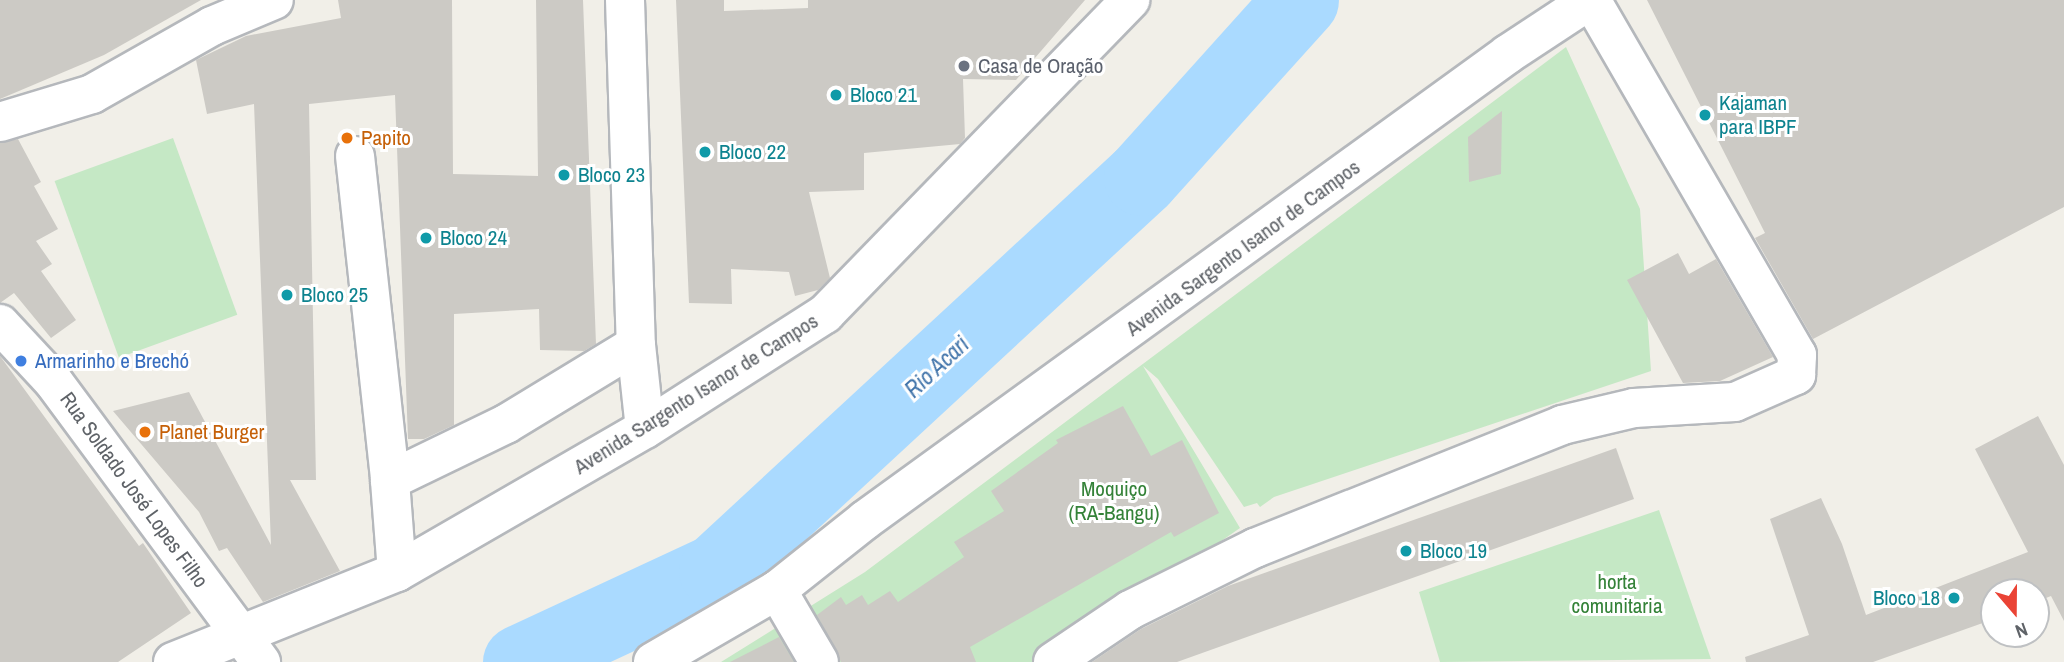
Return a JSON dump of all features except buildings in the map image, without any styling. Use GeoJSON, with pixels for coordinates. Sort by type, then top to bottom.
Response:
{"type":"FeatureCollection","features":[{"type":"Feature","properties":{"kind":"street"},"geometry":{"type":"LineString","coordinates":[[0,122],[92,94],[212,26],[274,0]]}},
{"type":"Feature","properties":{"kind":"street"},"geometry":{"type":"LineString","coordinates":[[625,0],[636,345],[645,429]]}},
{"type":"Feature","properties":{"kind":"street","name":"Avenida Sargento Isanor de Campos"},"geometry":{"type":"LineString","coordinates":[[173,662],[251,648],[397,572],[645,429],[825,314],[1130,0]]}},
{"type":"Feature","properties":{"kind":"street"},"geometry":{"type":"LineString","coordinates":[[1053,662],[1130,610],[1255,548],[1562,425],[1633,408],[1735,402],[1796,375],[1797,355],[1590,0]]}},
{"type":"Feature","properties":{"kind":"street","name":"Avenida Sargento Isanor de Campos"},"geometry":{"type":"LineString","coordinates":[[653,662],[777,590],[875,512],[1508,54],[1590,0]]}},
{"type":"Feature","properties":{"kind":"street"},"geometry":{"type":"LineString","coordinates":[[355,156],[390,480],[397,572]]}},
{"type":"Feature","properties":{"kind":"street","name":"Rua Soldado José Lopes Filho"},"geometry":{"type":"LineString","coordinates":[[0,324],[53,381],[251,648]]}},
{"type":"Feature","properties":{"kind":"street"},"geometry":{"type":"LineString","coordinates":[[390,480],[506,424],[636,345]]}},
{"type":"Feature","properties":{"kind":"street"},"geometry":{"type":"LineString","coordinates":[[777,590],[819,662]]}},
{"type":"Feature","properties":{"kind":"green space","name":"Moquiço (RA-Bangu)"},"geometry":{"type":"Polygon","coordinates":[[[1566,47],[1640,209],[1651,371],[1274,497],[1260,507],[1257,503],[1244,507],[1158,379],[1143,366],[1240,528],[1047,662],[721,662],[865,572],[1566,47]]]}},
{"type":"Feature","properties":{"kind":"green space"},"geometry":{"type":"Polygon","coordinates":[[[173,138],[237,315],[119,358],[55,181],[173,138]]]}},
{"type":"Feature","properties":{"kind":"green space","name":"horta comunitaria"},"geometry":{"type":"Polygon","coordinates":[[[1659,510],[1711,659],[1440,662],[1419,592],[1659,510]]]}},
{"type":"Feature","properties":{"kind":"waterway","name":"Rio Acari"},"geometry":{"type":"LineString","coordinates":[[520,662],[716,571],[1141,178],[1301,0]]}},
{"type":"Feature","properties":{"kind":"place","name":"Casa de Oração"},"geometry":{"type":"Point","coordinates":[964,66]}},
{"type":"Feature","properties":{"kind":"place","name":"Bloco 21"},"geometry":{"type":"Point","coordinates":[836,95]}},
{"type":"Feature","properties":{"kind":"place","name":"Kajaman para IBPF"},"geometry":{"type":"Point","coordinates":[1705,115]}},
{"type":"Feature","properties":{"kind":"place","name":"Papito"},"geometry":{"type":"Point","coordinates":[347,138]}},
{"type":"Feature","properties":{"kind":"place","name":"Bloco 22"},"geometry":{"type":"Point","coordinates":[705,152]}},
{"type":"Feature","properties":{"kind":"place","name":"Bloco 23"},"geometry":{"type":"Point","coordinates":[564,175]}},
{"type":"Feature","properties":{"kind":"place","name":"Bloco 24"},"geometry":{"type":"Point","coordinates":[426,238]}},
{"type":"Feature","properties":{"kind":"place","name":"Bloco 25"},"geometry":{"type":"Point","coordinates":[287,295]}},
{"type":"Feature","properties":{"kind":"place","name":"Armarinho e Brechó"},"geometry":{"type":"Point","coordinates":[21,361]}},
{"type":"Feature","properties":{"kind":"place","name":"Planet Burger"},"geometry":{"type":"Point","coordinates":[145,432]}},
{"type":"Feature","properties":{"kind":"place","name":"Bloco 19"},"geometry":{"type":"Point","coordinates":[1406,551]}},
{"type":"Feature","properties":{"kind":"place","name":"Bloco 18"},"geometry":{"type":"Point","coordinates":[1954,598]}}]}
